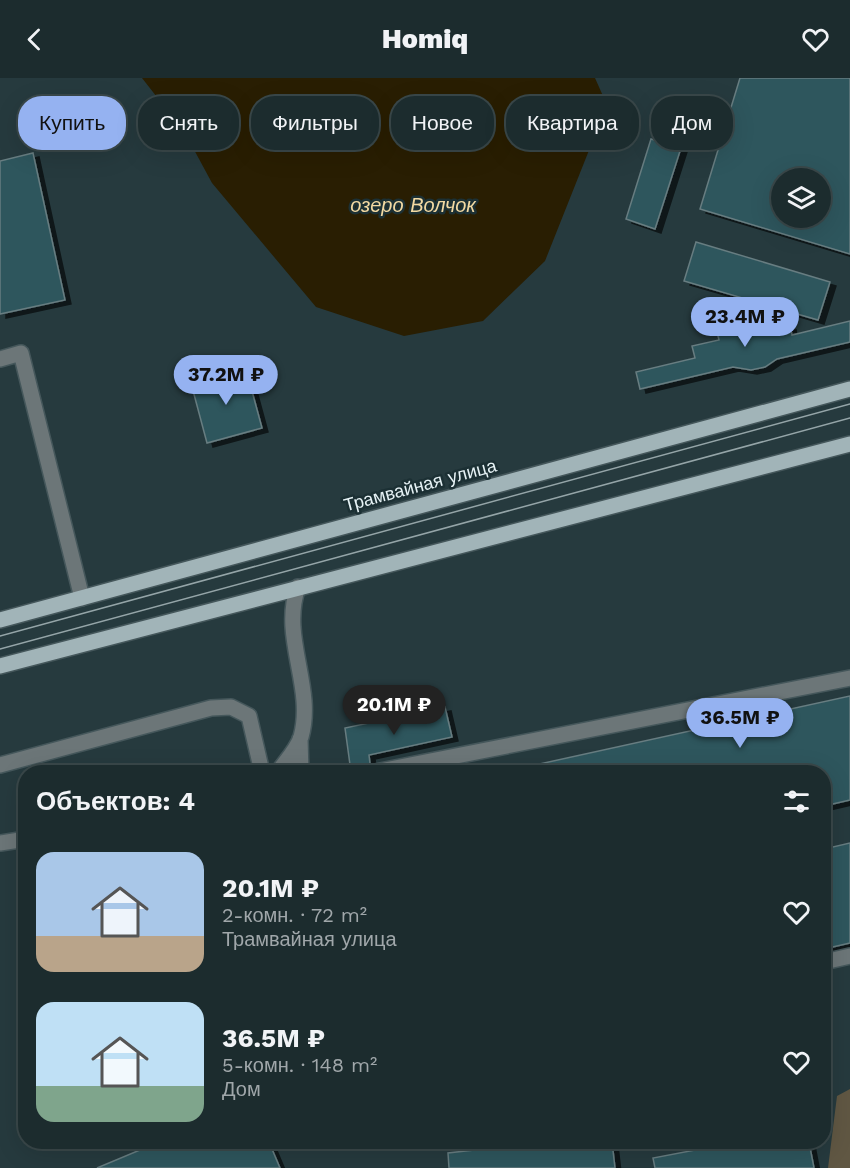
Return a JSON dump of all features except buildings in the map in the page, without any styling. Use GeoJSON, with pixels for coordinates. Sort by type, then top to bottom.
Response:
{"type":"FeatureCollection","features":[{"type":"Feature","properties":{"kind":"main road","name":"Трамвайная улица"},"geometry":{"type":"LineString","coordinates":[[0,620],[850,389]]}},
{"type":"Feature","properties":{"kind":"main road"},"geometry":{"type":"LineString","coordinates":[[0,666],[298,586],[850,444]]}},
{"type":"Feature","properties":{"kind":"lane"},"geometry":{"type":"LineString","coordinates":[[0,359],[21,353],[82,598]]}},
{"type":"Feature","properties":{"kind":"lane"},"geometry":{"type":"LineString","coordinates":[[298,586],[293,601],[292,641],[305,705],[300,739],[301,765]]}},
{"type":"Feature","properties":{"kind":"lane"},"geometry":{"type":"LineString","coordinates":[[410,765],[850,678]]}},
{"type":"Feature","properties":{"kind":"lane"},"geometry":{"type":"LineString","coordinates":[[0,765],[211,708],[231,707],[249,716],[260,765]]}},
{"type":"Feature","properties":{"kind":"lane"},"geometry":{"type":"LineString","coordinates":[[283,765],[300,739]]}},
{"type":"Feature","properties":{"kind":"lane"},"geometry":{"type":"LineString","coordinates":[[0,843],[18,840]]}},
{"type":"Feature","properties":{"kind":"lane"},"geometry":{"type":"LineString","coordinates":[[831,960],[850,956]]}},
{"type":"Feature","properties":{"kind":"shaded area"},"geometry":{"type":"Polygon","coordinates":[[[850,1089],[850,1168],[828,1168],[837,1096],[850,1089]]]}},
{"type":"Feature","properties":{"kind":"water","name":"озеро Волчок"},"geometry":{"type":"Polygon","coordinates":[[[142,78],[595,78],[603,96],[506,96],[506,150],[589,150],[545,261],[483,321],[404,336],[316,307],[212,183],[194,150],[239,150],[239,96],[156,96],[142,78]]]}},
{"type":"Feature","properties":{"kind":"tram line"},"geometry":{"type":"LineString","coordinates":[[0,636],[850,404]]}},
{"type":"Feature","properties":{"kind":"tram line"},"geometry":{"type":"LineString","coordinates":[[0,649],[850,418]]}}]}
